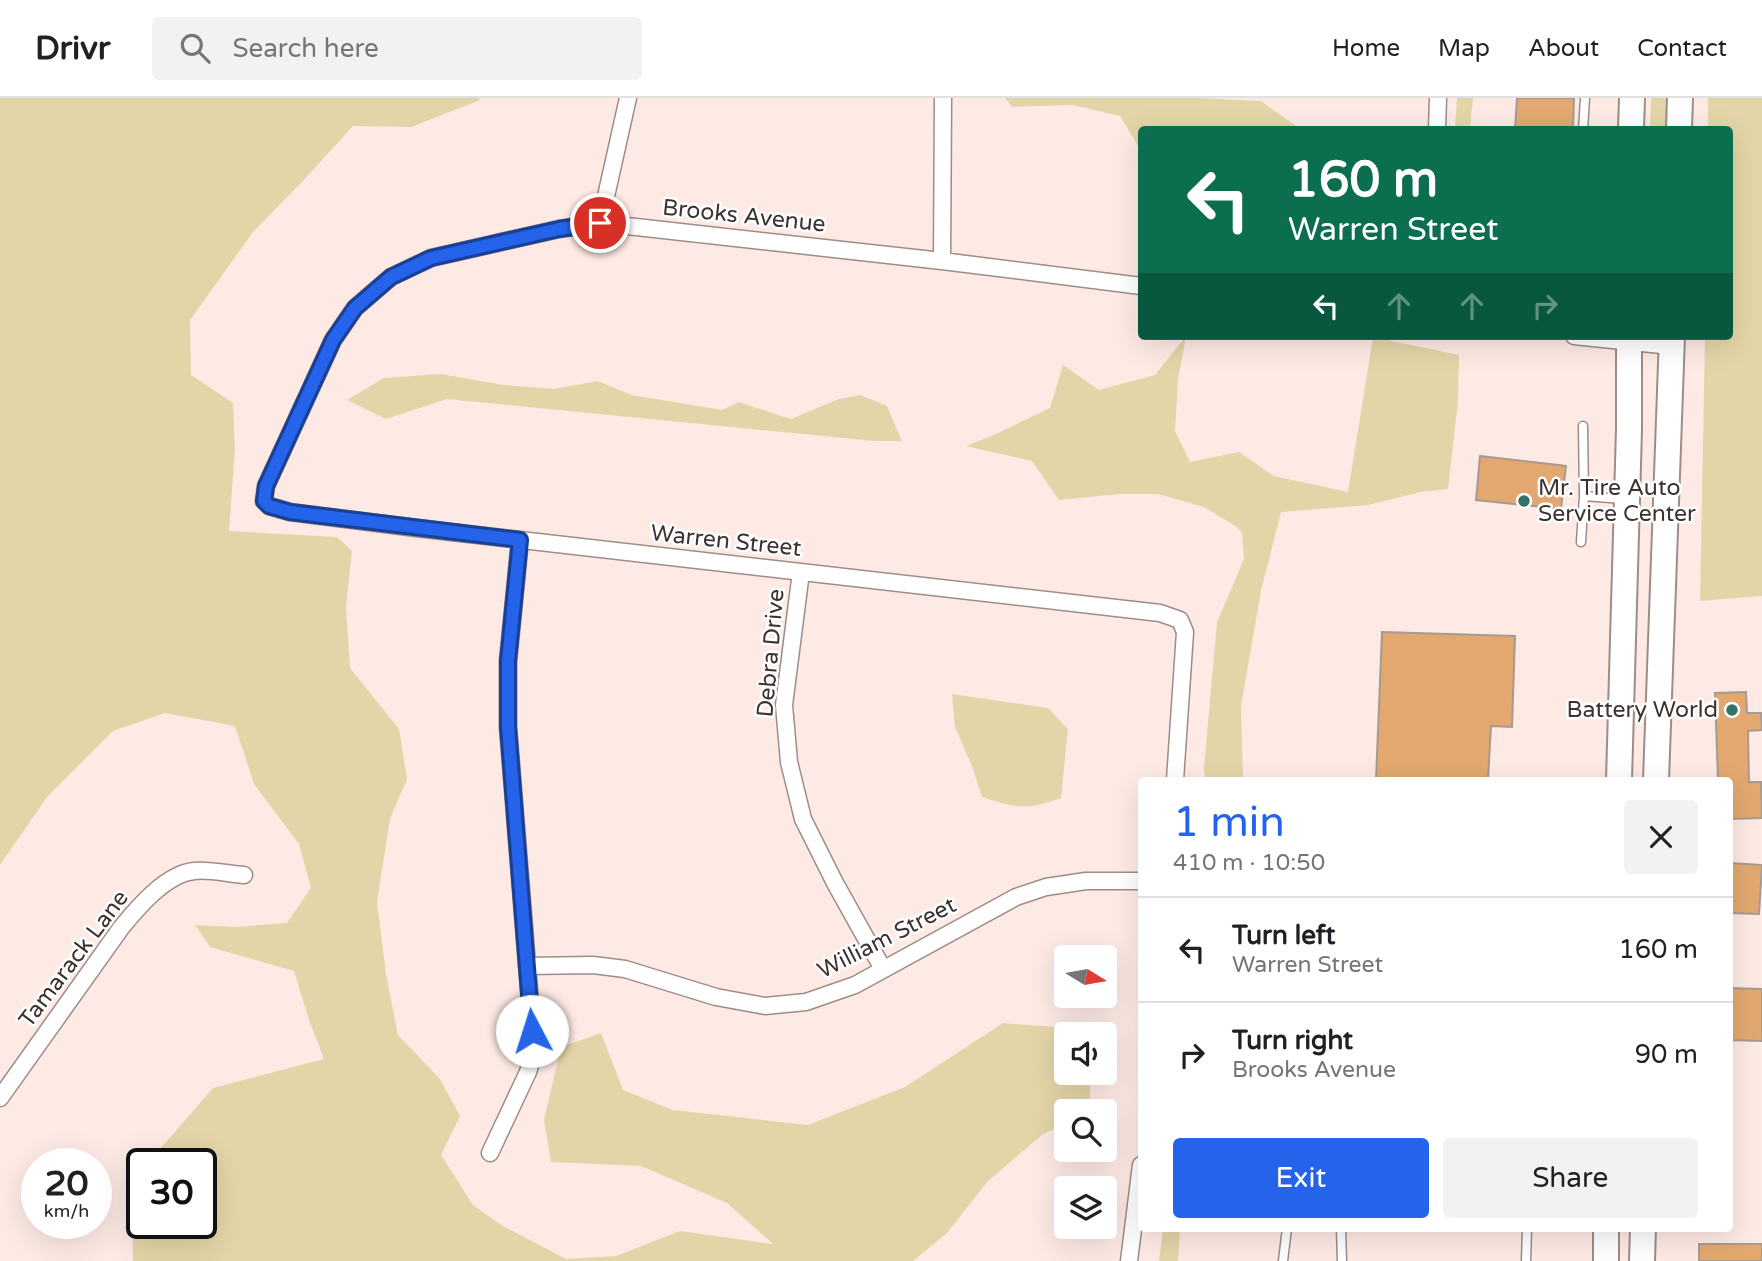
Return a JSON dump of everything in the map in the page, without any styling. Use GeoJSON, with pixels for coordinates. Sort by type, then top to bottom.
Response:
{"type":"FeatureCollection","features":[{"type":"Feature","properties":{"kind":"main road"},"geometry":{"type":"LineString","coordinates":[[1631,126],[1632,98]]}},
{"type":"Feature","properties":{"kind":"main road"},"geometry":{"type":"LineString","coordinates":[[1679,126],[1680,98]]}},
{"type":"Feature","properties":{"kind":"main road"},"geometry":{"type":"LineString","coordinates":[[1619,777],[1629,340]]}},
{"type":"Feature","properties":{"kind":"main road"},"geometry":{"type":"LineString","coordinates":[[1656,777],[1671,341]]}},
{"type":"Feature","properties":{"kind":"main road"},"geometry":{"type":"LineString","coordinates":[[1606,1232],[1606,1261]]}},
{"type":"Feature","properties":{"kind":"main road"},"geometry":{"type":"LineString","coordinates":[[1642,1261],[1643,1232]]}},
{"type":"Feature","properties":{"kind":"street"},"geometry":{"type":"LineString","coordinates":[[600,223],[628,98]]}},
{"type":"Feature","properties":{"kind":"street"},"geometry":{"type":"LineString","coordinates":[[942,261],[943,98]]}},
{"type":"Feature","properties":{"kind":"street"},"geometry":{"type":"LineString","coordinates":[[1437,126],[1438,98]]}},
{"type":"Feature","properties":{"kind":"street","name":"Brooks Avenue"},"geometry":{"type":"LineString","coordinates":[[265,492],[333,340],[355,308],[391,277],[431,258],[559,229],[600,223],[1138,286]]}},
{"type":"Feature","properties":{"kind":"street"},"geometry":{"type":"LineString","coordinates":[[1650,340],[1671,341]]}},
{"type":"Feature","properties":{"kind":"street","name":"Warren Street"},"geometry":{"type":"LineString","coordinates":[[265,492],[264,501],[269,506],[290,512],[1160,613],[1181,620],[1185,632],[1175,777]]}},
{"type":"Feature","properties":{"kind":"street"},"geometry":{"type":"LineString","coordinates":[[489,1153],[528,1072],[534,1052],[508,727],[508,661],[520,540]]}},
{"type":"Feature","properties":{"kind":"street","name":"Debra Drive"},"geometry":{"type":"LineString","coordinates":[[802,572],[784,705],[789,762],[803,819],[883,969]]}},
{"type":"Feature","properties":{"kind":"street","name":"Tamarack Lane"},"geometry":{"type":"LineString","coordinates":[[0,1098],[141,903],[173,878],[194,871],[244,875]]}},
{"type":"Feature","properties":{"kind":"street","name":"William Street"},"geometry":{"type":"LineString","coordinates":[[527,966],[593,965],[625,969],[716,997],[765,1006],[806,1002],[855,985],[1016,897],[1046,887],[1086,881],[1138,881]]}},
{"type":"Feature","properties":{"kind":"street"},"geometry":{"type":"LineString","coordinates":[[1129,1261],[1138,1189]]}},
{"type":"Feature","properties":{"kind":"lane"},"geometry":{"type":"LineString","coordinates":[[1583,126],[1585,98]]}},
{"type":"Feature","properties":{"kind":"lane"},"geometry":{"type":"LineString","coordinates":[[1581,542],[1584,496],[1583,426]]}},
{"type":"Feature","properties":{"kind":"lane"},"geometry":{"type":"LineString","coordinates":[[1584,496],[1626,499]]}},
{"type":"Feature","properties":{"kind":"lane"},"geometry":{"type":"LineString","coordinates":[[1283,1261],[1287,1232]]}},
{"type":"Feature","properties":{"kind":"lane"},"geometry":{"type":"LineString","coordinates":[[1341,1232],[1342,1261]]}},
{"type":"Feature","properties":{"kind":"lane"},"geometry":{"type":"LineString","coordinates":[[1526,1261],[1527,1232]]}},
{"type":"Feature","properties":{"kind":"shaded area"},"geometry":{"type":"Polygon","coordinates":[[[0,98],[480,98],[411,127],[353,126],[253,232],[190,320],[191,375],[233,403],[235,449],[229,531],[337,537],[352,551],[346,607],[350,668],[399,729],[407,779],[390,819],[377,902],[386,974],[398,1035],[440,1079],[460,1116],[441,1155],[473,1205],[503,1226],[566,1259],[616,1256],[680,1231],[773,1244],[727,1203],[641,1166],[551,1162],[544,1120],[561,1047],[601,1033],[623,1090],[673,1110],[808,1125],[905,1087],[1003,1023],[1054,1027],[1054,1085],[1090,1085],[1090,1099],[1054,1099],[1054,1129],[1043,1134],[988,1181],[947,1233],[913,1261],[133,1261],[133,1239],[217,1239],[217,1148],[161,1148],[213,1088],[324,1059],[294,971],[210,947],[195,925],[236,927],[287,923],[311,888],[299,844],[254,784],[235,726],[165,713],[113,731],[47,797],[0,865],[0,98]]]}},
{"type":"Feature","properties":{"kind":"shaded area"},"geometry":{"type":"Polygon","coordinates":[[[1005,98],[1199,98],[1261,101],[1296,126],[1138,126],[1138,146],[1120,116],[1073,105],[1012,107],[1005,98]]]}},
{"type":"Feature","properties":{"kind":"shaded area"},"geometry":{"type":"Polygon","coordinates":[[[1457,98],[1473,98],[1470,126],[1455,126],[1457,98]]]}},
{"type":"Feature","properties":{"kind":"shaded area"},"geometry":{"type":"Polygon","coordinates":[[[1651,98],[1667,98],[1666,126],[1650,126],[1651,98]]]}},
{"type":"Feature","properties":{"kind":"shaded area"},"geometry":{"type":"Polygon","coordinates":[[[1708,98],[1762,98],[1762,596],[1700,601],[1705,340],[1733,340],[1733,126],[1708,126],[1708,98]]]}},
{"type":"Feature","properties":{"kind":"shaded area"},"geometry":{"type":"Polygon","coordinates":[[[1185,340],[1178,380],[1175,431],[1190,462],[1239,452],[1274,476],[1348,492],[1373,340],[1387,340],[1459,355],[1458,401],[1448,489],[1421,492],[1368,505],[1281,512],[1261,591],[1241,706],[1243,777],[1205,777],[1204,768],[1217,622],[1244,559],[1242,533],[1237,527],[1204,507],[1158,494],[1120,494],[1059,500],[1032,461],[966,446],[1050,408],[1063,365],[1099,390],[1155,375],[1185,340]]]}},
{"type":"Feature","properties":{"kind":"shaded area"},"geometry":{"type":"Polygon","coordinates":[[[441,374],[504,385],[554,389],[598,381],[631,395],[722,410],[739,402],[791,419],[839,399],[860,395],[887,406],[902,441],[874,441],[447,399],[386,419],[347,400],[384,378],[441,374]]]}},
{"type":"Feature","properties":{"kind":"shaded area"},"geometry":{"type":"Polygon","coordinates":[[[952,694],[1048,708],[1068,729],[1061,798],[1038,805],[1021,806],[982,797],[955,727],[952,694]]]}},
{"type":"Feature","properties":{"kind":"shaded area"},"geometry":{"type":"Polygon","coordinates":[[[1163,1232],[1180,1232],[1178,1261],[1159,1261],[1163,1232]]]}},
{"type":"Feature","properties":{"kind":"building"},"geometry":{"type":"Polygon","coordinates":[[[1517,98],[1574,98],[1573,126],[1515,126],[1517,98]]]}},
{"type":"Feature","properties":{"kind":"building"},"geometry":{"type":"Polygon","coordinates":[[[1480,456],[1566,466],[1561,509],[1476,500],[1480,456]]]}},
{"type":"Feature","properties":{"kind":"building"},"geometry":{"type":"Polygon","coordinates":[[[1382,632],[1515,636],[1512,727],[1491,726],[1488,777],[1376,777],[1382,632]]]}},
{"type":"Feature","properties":{"kind":"building"},"geometry":{"type":"Polygon","coordinates":[[[1746,692],[1747,713],[1761,713],[1762,730],[1748,731],[1749,782],[1761,782],[1762,818],[1733,819],[1733,777],[1718,777],[1715,693],[1746,692]]]}},
{"type":"Feature","properties":{"kind":"building"},"geometry":{"type":"Polygon","coordinates":[[[1733,863],[1762,865],[1759,914],[1733,913],[1733,863]]]}},
{"type":"Feature","properties":{"kind":"building"},"geometry":{"type":"Polygon","coordinates":[[[1733,988],[1762,989],[1762,1041],[1733,1040],[1733,988]]]}},
{"type":"Feature","properties":{"kind":"building"},"geometry":{"type":"Polygon","coordinates":[[[1699,1244],[1762,1244],[1762,1261],[1699,1261],[1699,1244]]]}},
{"type":"Feature","properties":{"kind":"place","name":"Mr. Tire Auto Service Center"},"geometry":{"type":"Point","coordinates":[1524,501]}},
{"type":"Feature","properties":{"kind":"place","name":"Battery World"},"geometry":{"type":"Point","coordinates":[1732,710]}},
{"type":"Feature","properties":{"kind":"route"},"geometry":{"type":"LineString","coordinates":[[532,1031],[508,727],[508,661],[520,540],[290,512],[269,506],[264,501],[266,486],[333,340],[355,308],[391,277],[431,258],[559,229],[600,223]]}}]}
